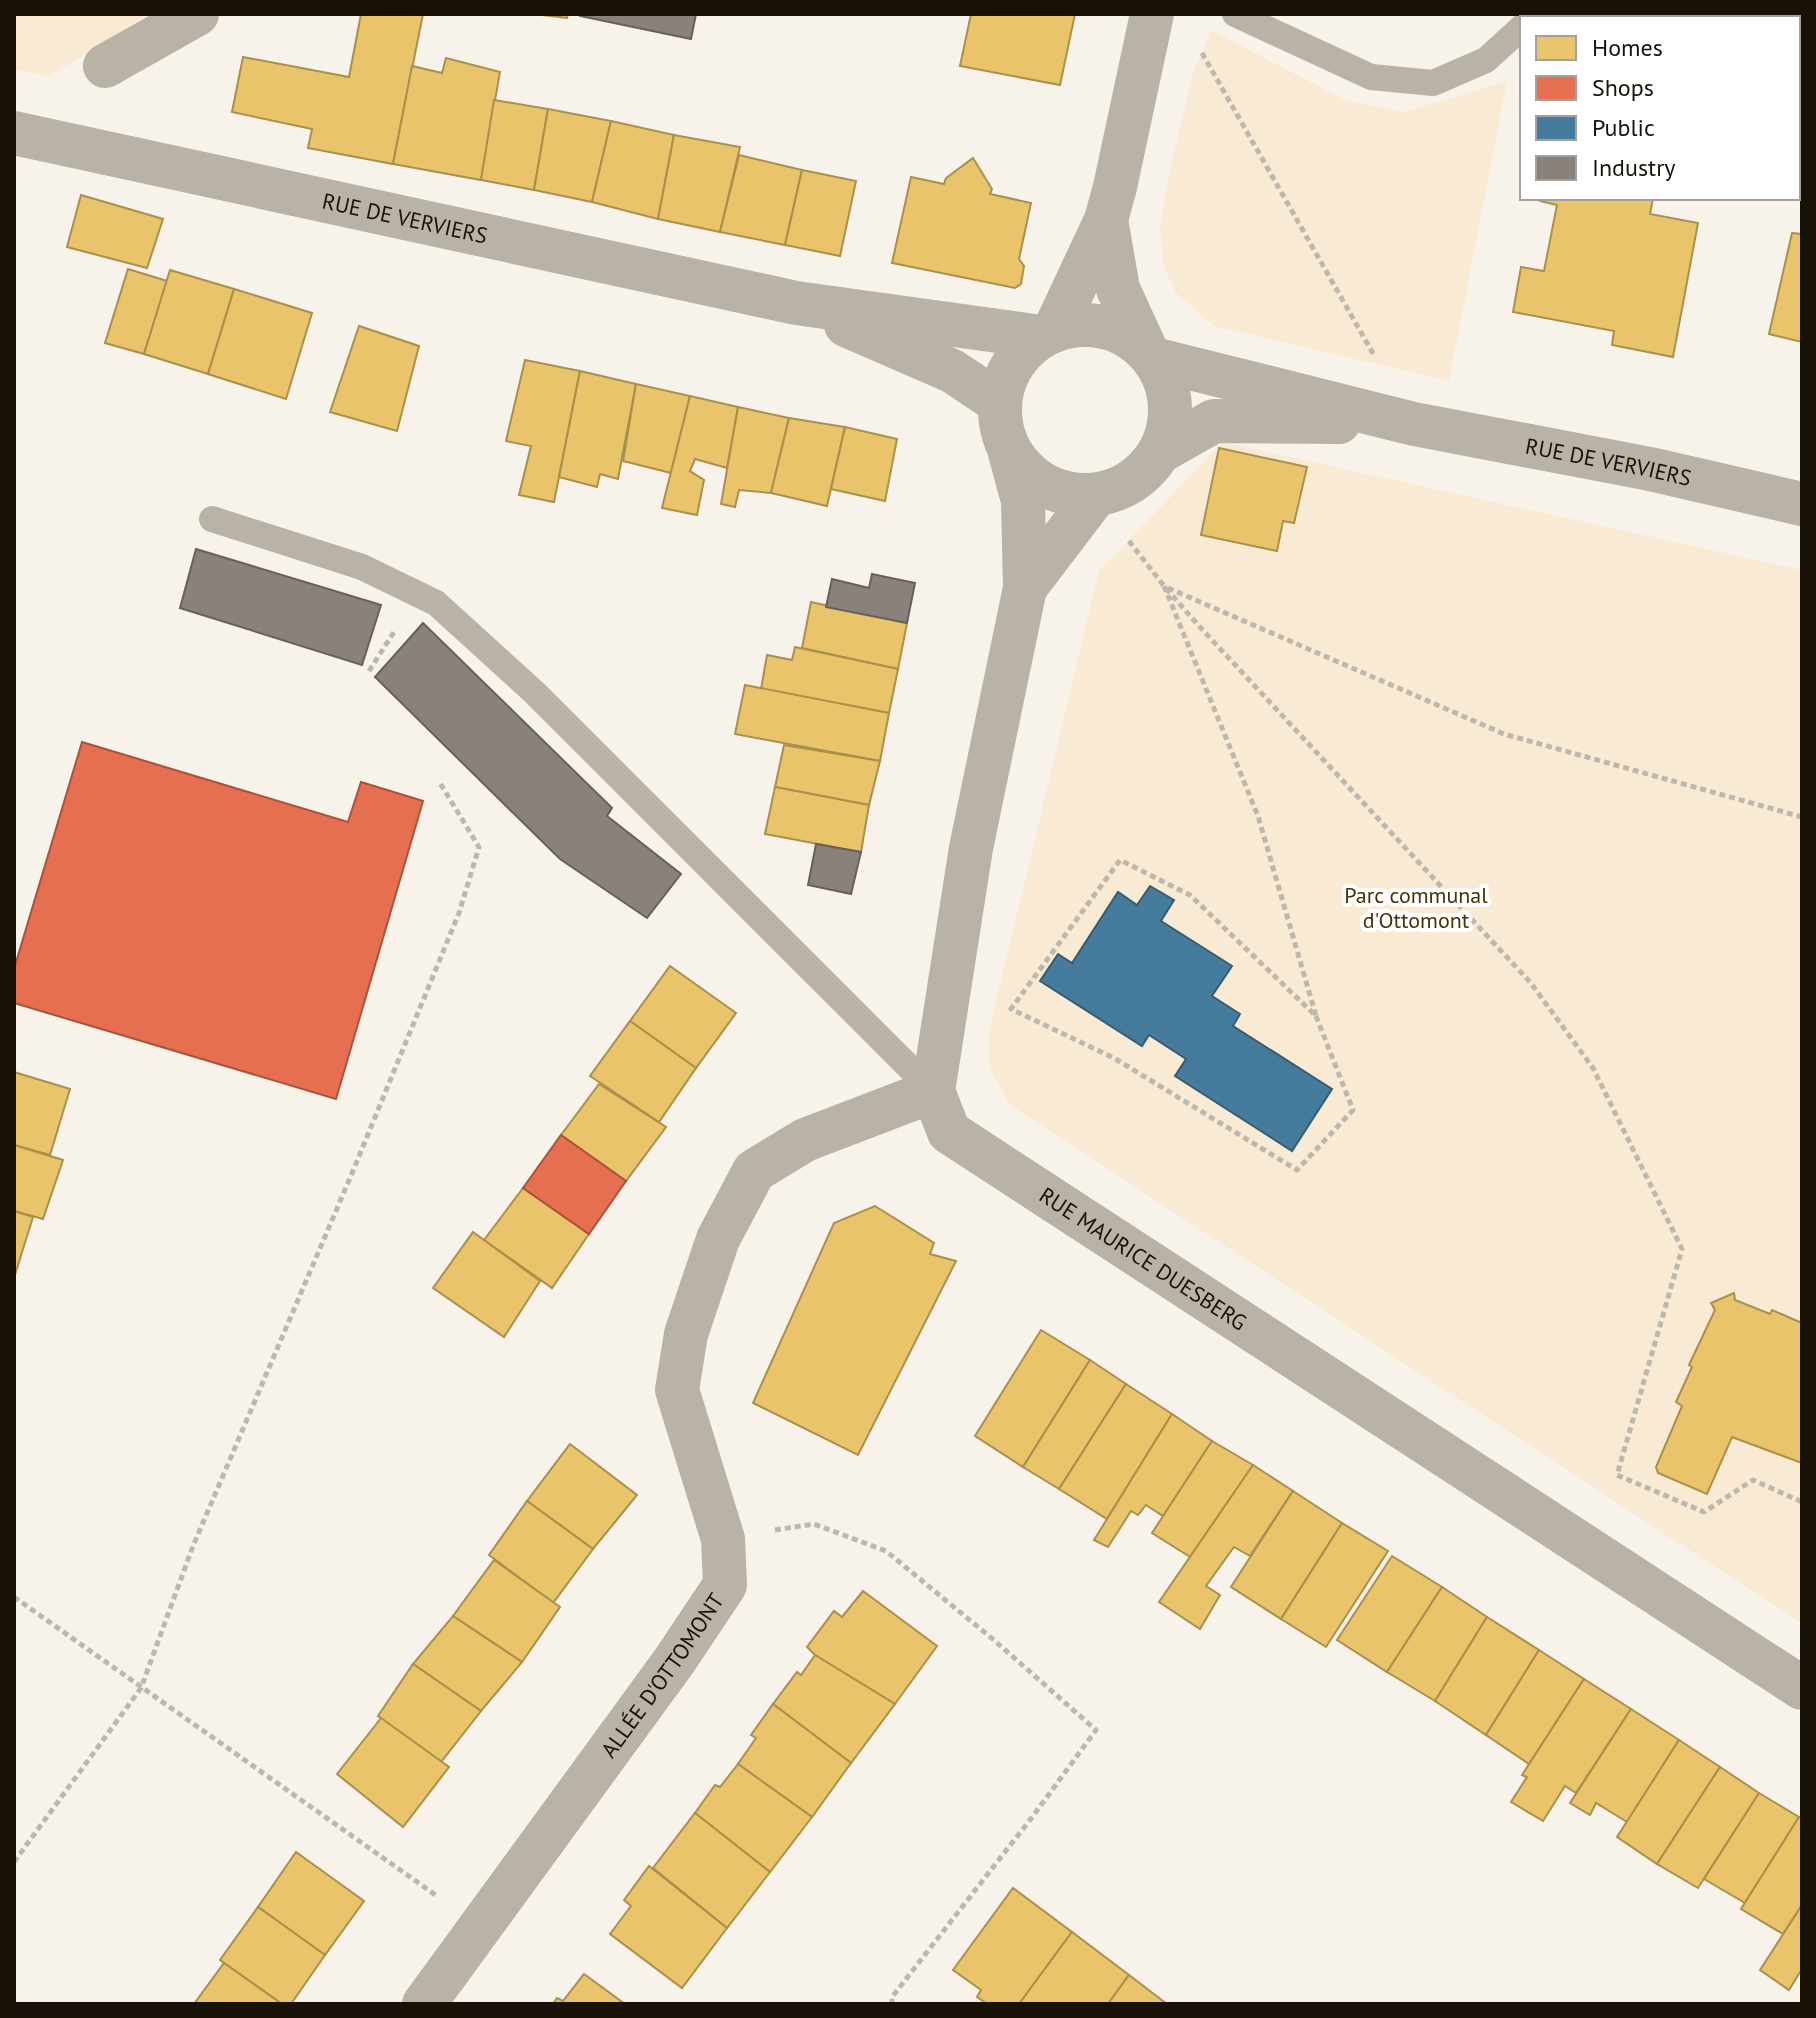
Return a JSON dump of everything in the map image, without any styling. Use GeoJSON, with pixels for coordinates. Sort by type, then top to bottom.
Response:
{"type":"FeatureCollection","features":[{"type":"Feature","properties":{"kind":"street"},"geometry":{"type":"LineString","coordinates":[[105,66],[197,14]]}},
{"type":"Feature","properties":{"kind":"street"},"geometry":{"type":"LineString","coordinates":[[1048,334],[1106,220],[1152,14]]}},
{"type":"Feature","properties":{"kind":"street","name":"RUE DE VERVIERS"},"geometry":{"type":"LineString","coordinates":[[14,133],[796,303],[1048,334]]}},
{"type":"Feature","properties":{"kind":"street"},"geometry":{"type":"LineString","coordinates":[[1010,453],[1032,478],[1062,493],[1095,496],[1121,488],[1144,473],[1161,451],[1170,420],[1168,388],[1118,289],[1106,220]]}},
{"type":"Feature","properties":{"kind":"street","name":"RUE DE VERVIERS"},"geometry":{"type":"LineString","coordinates":[[796,303],[952,371],[1000,403]]}},
{"type":"Feature","properties":{"kind":"street"},"geometry":{"type":"LineString","coordinates":[[933,1091],[971,848],[1025,588],[1023,501],[1002,428],[1000,403],[1006,377],[1020,354],[1048,334],[1090,325],[1121,333],[1150,354]]}},
{"type":"Feature","properties":{"kind":"street","name":"RUE DE VERVIERS"},"geometry":{"type":"LineString","coordinates":[[1150,354],[1414,424],[1650,469],[1802,504]]}},
{"type":"Feature","properties":{"kind":"street","name":"RUE DE VERVIERS"},"geometry":{"type":"LineString","coordinates":[[1161,451],[1214,421],[1414,424]]}},
{"type":"Feature","properties":{"kind":"street"},"geometry":{"type":"LineString","coordinates":[[1025,588],[1095,496]]}},
{"type":"Feature","properties":{"kind":"street","name":"ALLÉE D'OTTOMONT"},"geometry":{"type":"LineString","coordinates":[[424,2004],[675,1660],[725,1585],[723,1539],[677,1390],[686,1334],[718,1239],[754,1171],[805,1140],[933,1091]]}},
{"type":"Feature","properties":{"kind":"street","name":"RUE MAURICE DUESBERG"},"geometry":{"type":"LineString","coordinates":[[933,1091],[949,1132],[1802,1688]]}},
{"type":"Feature","properties":{"kind":"lane"},"geometry":{"type":"LineString","coordinates":[[1235,14],[1371,77],[1433,83],[1486,60],[1520,29]]}},
{"type":"Feature","properties":{"kind":"lane"},"geometry":{"type":"LineString","coordinates":[[212,519],[362,567],[436,603],[535,693],[933,1091]]}},
{"type":"Feature","properties":{"kind":"path"},"geometry":{"type":"LineString","coordinates":[[1195,41],[1414,424]]}},
{"type":"Feature","properties":{"kind":"path"},"geometry":{"type":"LineString","coordinates":[[1095,496],[1164,586],[1530,982],[1593,1068],[1682,1249],[1617,1475],[1704,1512],[1753,1480],[1802,1502]]}},
{"type":"Feature","properties":{"kind":"path"},"geometry":{"type":"LineString","coordinates":[[1164,586],[1504,734],[1802,817]]}},
{"type":"Feature","properties":{"kind":"path"},"geometry":{"type":"LineString","coordinates":[[1164,586],[1258,816],[1316,1016],[1353,1110],[1297,1170],[1114,1058],[1011,1009],[1120,860],[1190,895],[1316,1016]]}},
{"type":"Feature","properties":{"kind":"path"},"geometry":{"type":"LineString","coordinates":[[14,1862],[141,1688],[193,1546],[459,913],[479,847],[440,783]]}},
{"type":"Feature","properties":{"kind":"path"},"geometry":{"type":"LineString","coordinates":[[723,1539],[814,1524],[886,1551],[1096,1730],[892,1997],[892,2004]]}},
{"type":"Feature","properties":{"kind":"path"},"geometry":{"type":"LineString","coordinates":[[14,1597],[480,1926]]}},
{"type":"Feature","properties":{"kind":"shaded area"},"geometry":{"type":"Polygon","coordinates":[[[1802,14],[1802,95],[1800,16],[1781,16],[1802,14]]]}},
{"type":"Feature","properties":{"kind":"green space"},"geometry":{"type":"Polygon","coordinates":[[[14,14],[149,14],[49,76],[14,70],[14,14]]]}},
{"type":"Feature","properties":{"kind":"green space"},"geometry":{"type":"Polygon","coordinates":[[[1211,30],[1347,101],[1405,112],[1507,81],[1449,381],[1214,326],[1175,292],[1164,266],[1160,227],[1193,73],[1211,30]]]}},
{"type":"Feature","properties":{"kind":"green space","name":"Parc communal d'Ottomont"},"geometry":{"type":"Polygon","coordinates":[[[1223,442],[1802,570],[1802,1624],[1010,1105],[990,1068],[990,1027],[1099,571],[1223,442]]]}},
{"type":"Feature","properties":{"kind":"building: Homes"},"geometry":{"type":"Polygon","coordinates":[[[361,14],[423,14],[393,164],[308,148],[312,129],[232,112],[243,57],[349,77],[361,14]]]}},
{"type":"Feature","properties":{"kind":"building: Homes"},"geometry":{"type":"Polygon","coordinates":[[[533,14],[568,14],[567,18],[533,14]]]}},
{"type":"Feature","properties":{"kind":"building: Homes"},"geometry":{"type":"Polygon","coordinates":[[[971,14],[1075,14],[1060,85],[960,66],[971,14]]]}},
{"type":"Feature","properties":{"kind":"building: Homes"},"geometry":{"type":"Polygon","coordinates":[[[446,58],[500,72],[481,180],[393,164],[412,66],[442,73],[446,58]]]}},
{"type":"Feature","properties":{"kind":"building: Homes"},"geometry":{"type":"Polygon","coordinates":[[[494,100],[548,109],[534,190],[481,180],[494,100]]]}},
{"type":"Feature","properties":{"kind":"building: Homes"},"geometry":{"type":"Polygon","coordinates":[[[548,109],[611,121],[592,202],[534,190],[548,109]]]}},
{"type":"Feature","properties":{"kind":"building: Homes"},"geometry":{"type":"Polygon","coordinates":[[[611,121],[674,135],[658,219],[592,202],[611,121]]]}},
{"type":"Feature","properties":{"kind":"building: Homes"},"geometry":{"type":"Polygon","coordinates":[[[674,135],[740,147],[720,232],[658,219],[674,135]]]}},
{"type":"Feature","properties":{"kind":"building: Homes"},"geometry":{"type":"Polygon","coordinates":[[[739,155],[802,170],[785,245],[720,232],[739,155]]]}},
{"type":"Feature","properties":{"kind":"building: Homes"},"geometry":{"type":"Polygon","coordinates":[[[973,158],[992,189],[990,194],[1031,203],[1019,259],[1024,266],[1021,284],[1015,288],[892,263],[911,177],[944,184],[946,178],[973,158]]]}},
{"type":"Feature","properties":{"kind":"building: Homes"},"geometry":{"type":"Polygon","coordinates":[[[802,170],[856,181],[840,256],[785,245],[802,170]]]}},
{"type":"Feature","properties":{"kind":"building: Homes"},"geometry":{"type":"Polygon","coordinates":[[[81,195],[163,219],[147,268],[67,247],[81,195]]]}},
{"type":"Feature","properties":{"kind":"building: Homes"},"geometry":{"type":"Polygon","coordinates":[[[1653,200],[1650,214],[1698,223],[1673,357],[1612,345],[1614,331],[1513,312],[1521,267],[1544,271],[1557,205],[1540,201],[1653,200]]]}},
{"type":"Feature","properties":{"kind":"building: Homes"},"geometry":{"type":"Polygon","coordinates":[[[1792,233],[1802,234],[1802,342],[1769,334],[1792,233]]]}},
{"type":"Feature","properties":{"kind":"building: Homes"},"geometry":{"type":"Polygon","coordinates":[[[128,269],[167,281],[144,354],[105,343],[128,269]]]}},
{"type":"Feature","properties":{"kind":"building: Homes"},"geometry":{"type":"Polygon","coordinates":[[[170,270],[234,289],[208,374],[144,354],[170,270]]]}},
{"type":"Feature","properties":{"kind":"building: Homes"},"geometry":{"type":"Polygon","coordinates":[[[234,289],[312,313],[286,399],[208,374],[234,289]]]}},
{"type":"Feature","properties":{"kind":"building: Homes"},"geometry":{"type":"Polygon","coordinates":[[[359,326],[419,346],[397,431],[330,412],[359,326]]]}},
{"type":"Feature","properties":{"kind":"building: Homes"},"geometry":{"type":"Polygon","coordinates":[[[525,360],[580,371],[554,502],[519,495],[531,446],[506,441],[525,360]]]}},
{"type":"Feature","properties":{"kind":"building: Homes"},"geometry":{"type":"Polygon","coordinates":[[[580,371],[636,384],[618,479],[600,474],[597,487],[559,477],[580,371]]]}},
{"type":"Feature","properties":{"kind":"building: Homes"},"geometry":{"type":"Polygon","coordinates":[[[636,384],[690,396],[671,473],[623,461],[636,384]]]}},
{"type":"Feature","properties":{"kind":"building: Homes"},"geometry":{"type":"Polygon","coordinates":[[[690,396],[738,407],[727,468],[695,459],[690,471],[704,480],[697,515],[662,508],[690,396]]]}},
{"type":"Feature","properties":{"kind":"building: Homes"},"geometry":{"type":"Polygon","coordinates":[[[738,407],[789,418],[771,493],[739,490],[735,507],[721,504],[738,407]]]}},
{"type":"Feature","properties":{"kind":"building: Homes"},"geometry":{"type":"Polygon","coordinates":[[[789,418],[845,427],[827,506],[771,493],[789,418]]]}},
{"type":"Feature","properties":{"kind":"building: Homes"},"geometry":{"type":"Polygon","coordinates":[[[845,427],[897,439],[885,501],[831,489],[845,427]]]}},
{"type":"Feature","properties":{"kind":"building: Homes"},"geometry":{"type":"Polygon","coordinates":[[[1219,448],[1307,467],[1294,523],[1283,521],[1277,551],[1201,535],[1219,448]]]}},
{"type":"Feature","properties":{"kind":"building: Homes"},"geometry":{"type":"Polygon","coordinates":[[[811,602],[907,623],[898,669],[802,648],[811,602]]]}},
{"type":"Feature","properties":{"kind":"building: Homes"},"geometry":{"type":"Polygon","coordinates":[[[795,647],[898,669],[889,713],[761,689],[767,655],[792,660],[795,647]]]}},
{"type":"Feature","properties":{"kind":"building: Homes"},"geometry":{"type":"Polygon","coordinates":[[[745,685],[889,713],[880,761],[735,734],[745,685]]]}},
{"type":"Feature","properties":{"kind":"building: Homes"},"geometry":{"type":"Polygon","coordinates":[[[784,745],[880,761],[869,805],[775,787],[784,745]]]}},
{"type":"Feature","properties":{"kind":"building: Homes"},"geometry":{"type":"Polygon","coordinates":[[[775,787],[869,805],[861,852],[765,834],[775,787]]]}},
{"type":"Feature","properties":{"kind":"building: Homes"},"geometry":{"type":"Polygon","coordinates":[[[670,966],[736,1013],[696,1068],[630,1021],[670,966]]]}},
{"type":"Feature","properties":{"kind":"building: Homes"},"geometry":{"type":"Polygon","coordinates":[[[630,1021],[696,1068],[659,1122],[590,1076],[630,1021]]]}},
{"type":"Feature","properties":{"kind":"building: Homes"},"geometry":{"type":"Polygon","coordinates":[[[14,1072],[70,1089],[50,1155],[14,1145],[14,1072]]]}},
{"type":"Feature","properties":{"kind":"building: Homes"},"geometry":{"type":"Polygon","coordinates":[[[599,1084],[666,1127],[626,1181],[561,1135],[599,1084]]]}},
{"type":"Feature","properties":{"kind":"building: Homes"},"geometry":{"type":"Polygon","coordinates":[[[14,1145],[63,1160],[43,1219],[14,1211],[14,1145]]]}},
{"type":"Feature","properties":{"kind":"building: Homes"},"geometry":{"type":"Polygon","coordinates":[[[523,1188],[589,1234],[552,1288],[484,1240],[523,1188]]]}},
{"type":"Feature","properties":{"kind":"building: Homes"},"geometry":{"type":"Polygon","coordinates":[[[875,1206],[934,1243],[930,1254],[956,1261],[858,1455],[753,1403],[834,1223],[875,1206]]]}},
{"type":"Feature","properties":{"kind":"building: Homes"},"geometry":{"type":"Polygon","coordinates":[[[14,1211],[33,1217],[14,1278],[14,1211]]]}},
{"type":"Feature","properties":{"kind":"building: Homes"},"geometry":{"type":"Polygon","coordinates":[[[473,1232],[540,1281],[504,1337],[433,1288],[473,1232]]]}},
{"type":"Feature","properties":{"kind":"building: Homes"},"geometry":{"type":"Polygon","coordinates":[[[1734,1293],[1735,1300],[1770,1314],[1772,1310],[1802,1323],[1802,1463],[1732,1437],[1707,1494],[1658,1473],[1656,1467],[1682,1406],[1676,1402],[1692,1367],[1689,1365],[1715,1310],[1711,1303],[1734,1293]]]}},
{"type":"Feature","properties":{"kind":"building: Homes"},"geometry":{"type":"Polygon","coordinates":[[[1041,1330],[1090,1360],[1023,1467],[975,1436],[1041,1330]]]}},
{"type":"Feature","properties":{"kind":"building: Homes"},"geometry":{"type":"Polygon","coordinates":[[[1090,1360],[1126,1384],[1059,1489],[1023,1467],[1090,1360]]]}},
{"type":"Feature","properties":{"kind":"building: Homes"},"geometry":{"type":"Polygon","coordinates":[[[1126,1384],[1172,1414],[1107,1519],[1059,1489],[1126,1384]]]}},
{"type":"Feature","properties":{"kind":"building: Homes"},"geometry":{"type":"Polygon","coordinates":[[[1172,1414],[1212,1441],[1163,1516],[1146,1505],[1138,1515],[1131,1511],[1108,1547],[1094,1540],[1172,1414]]]}},
{"type":"Feature","properties":{"kind":"building: Homes"},"geometry":{"type":"Polygon","coordinates":[[[1212,1441],[1253,1465],[1190,1557],[1152,1533],[1212,1441]]]}},
{"type":"Feature","properties":{"kind":"building: Homes"},"geometry":{"type":"Polygon","coordinates":[[[570,1444],[637,1495],[593,1549],[527,1501],[570,1444]]]}},
{"type":"Feature","properties":{"kind":"building: Homes"},"geometry":{"type":"Polygon","coordinates":[[[1253,1465],[1293,1491],[1250,1556],[1234,1547],[1206,1586],[1220,1595],[1200,1629],[1159,1602],[1253,1465]]]}},
{"type":"Feature","properties":{"kind":"building: Homes"},"geometry":{"type":"Polygon","coordinates":[[[1293,1491],[1342,1523],[1281,1619],[1231,1587],[1293,1491]]]}},
{"type":"Feature","properties":{"kind":"building: Homes"},"geometry":{"type":"Polygon","coordinates":[[[527,1501],[593,1549],[553,1603],[489,1555],[527,1501]]]}},
{"type":"Feature","properties":{"kind":"building: Homes"},"geometry":{"type":"Polygon","coordinates":[[[1342,1523],[1388,1551],[1326,1647],[1281,1619],[1342,1523]]]}},
{"type":"Feature","properties":{"kind":"building: Homes"},"geometry":{"type":"Polygon","coordinates":[[[1392,1556],[1442,1587],[1387,1672],[1337,1640],[1392,1556]]]}},
{"type":"Feature","properties":{"kind":"building: Homes"},"geometry":{"type":"Polygon","coordinates":[[[494,1560],[560,1607],[522,1662],[453,1616],[494,1560]]]}},
{"type":"Feature","properties":{"kind":"building: Homes"},"geometry":{"type":"Polygon","coordinates":[[[1442,1587],[1487,1617],[1435,1701],[1387,1672],[1442,1587]]]}},
{"type":"Feature","properties":{"kind":"building: Homes"},"geometry":{"type":"Polygon","coordinates":[[[863,1591],[937,1646],[895,1704],[807,1647],[834,1611],[842,1617],[863,1591]]]}},
{"type":"Feature","properties":{"kind":"building: Homes"},"geometry":{"type":"Polygon","coordinates":[[[453,1616],[522,1662],[481,1711],[413,1664],[453,1616]]]}},
{"type":"Feature","properties":{"kind":"building: Homes"},"geometry":{"type":"Polygon","coordinates":[[[1487,1617],[1539,1650],[1486,1735],[1435,1701],[1487,1617]]]}},
{"type":"Feature","properties":{"kind":"building: Homes"},"geometry":{"type":"Polygon","coordinates":[[[1539,1650],[1584,1679],[1529,1764],[1486,1735],[1539,1650]]]}},
{"type":"Feature","properties":{"kind":"building: Homes"},"geometry":{"type":"Polygon","coordinates":[[[815,1655],[895,1704],[851,1763],[773,1704],[797,1672],[801,1675],[815,1655]]]}},
{"type":"Feature","properties":{"kind":"building: Homes"},"geometry":{"type":"Polygon","coordinates":[[[413,1664],[481,1711],[441,1762],[378,1716],[413,1664]]]}},
{"type":"Feature","properties":{"kind":"building: Homes"},"geometry":{"type":"Polygon","coordinates":[[[1584,1679],[1631,1709],[1576,1793],[1565,1786],[1543,1821],[1511,1802],[1527,1777],[1522,1775],[1584,1679]]]}},
{"type":"Feature","properties":{"kind":"building: Homes"},"geometry":{"type":"Polygon","coordinates":[[[773,1704],[851,1763],[812,1817],[738,1764],[756,1738],[751,1735],[773,1704]]]}},
{"type":"Feature","properties":{"kind":"building: Homes"},"geometry":{"type":"Polygon","coordinates":[[[1631,1709],[1679,1740],[1627,1822],[1596,1803],[1590,1815],[1570,1803],[1631,1709]]]}},
{"type":"Feature","properties":{"kind":"building: Homes"},"geometry":{"type":"Polygon","coordinates":[[[381,1718],[449,1767],[403,1827],[337,1774],[381,1718]]]}},
{"type":"Feature","properties":{"kind":"building: Homes"},"geometry":{"type":"Polygon","coordinates":[[[1679,1740],[1720,1767],[1657,1864],[1617,1837],[1679,1740]]]}},
{"type":"Feature","properties":{"kind":"building: Homes"},"geometry":{"type":"Polygon","coordinates":[[[738,1764],[812,1817],[770,1872],[695,1813],[715,1785],[720,1787],[738,1764]]]}},
{"type":"Feature","properties":{"kind":"building: Homes"},"geometry":{"type":"Polygon","coordinates":[[[1720,1767],[1759,1793],[1698,1888],[1657,1864],[1720,1767]]]}},
{"type":"Feature","properties":{"kind":"building: Homes"},"geometry":{"type":"Polygon","coordinates":[[[1759,1793],[1799,1817],[1745,1903],[1704,1879],[1759,1793]]]}},
{"type":"Feature","properties":{"kind":"building: Homes"},"geometry":{"type":"Polygon","coordinates":[[[695,1813],[770,1872],[727,1928],[653,1868],[695,1813]]]}},
{"type":"Feature","properties":{"kind":"building: Homes"},"geometry":{"type":"Polygon","coordinates":[[[1799,1817],[1802,1818],[1802,1905],[1783,1934],[1741,1909],[1799,1817]]]}},
{"type":"Feature","properties":{"kind":"building: Homes"},"geometry":{"type":"Polygon","coordinates":[[[296,1852],[364,1901],[325,1955],[258,1907],[296,1852]]]}},
{"type":"Feature","properties":{"kind":"building: Homes"},"geometry":{"type":"Polygon","coordinates":[[[649,1866],[727,1928],[682,1988],[610,1934],[631,1906],[624,1900],[649,1866]]]}},
{"type":"Feature","properties":{"kind":"building: Homes"},"geometry":{"type":"Polygon","coordinates":[[[1013,1888],[1072,1932],[1019,2004],[987,2004],[977,1997],[981,1990],[953,1970],[1013,1888]]]}},
{"type":"Feature","properties":{"kind":"building: Homes"},"geometry":{"type":"Polygon","coordinates":[[[1802,1905],[1802,1973],[1789,1990],[1760,1970],[1802,1905]]]}},
{"type":"Feature","properties":{"kind":"building: Homes"},"geometry":{"type":"Polygon","coordinates":[[[258,1907],[325,1955],[291,2004],[282,2004],[220,1960],[258,1907]]]}},
{"type":"Feature","properties":{"kind":"building: Homes"},"geometry":{"type":"Polygon","coordinates":[[[1072,1932],[1129,1975],[1108,2004],[1019,2004],[1072,1932]]]}},
{"type":"Feature","properties":{"kind":"building: Homes"},"geometry":{"type":"Polygon","coordinates":[[[224,1963],[282,2004],[194,2004],[224,1963]]]}},
{"type":"Feature","properties":{"kind":"building: Homes"},"geometry":{"type":"Polygon","coordinates":[[[584,1974],[625,2004],[553,2004],[557,1998],[563,2001],[584,1974]]]}},
{"type":"Feature","properties":{"kind":"building: Homes"},"geometry":{"type":"Polygon","coordinates":[[[1129,1975],[1167,2004],[1108,2004],[1129,1975]]]}},
{"type":"Feature","properties":{"kind":"building: Shops"},"geometry":{"type":"Polygon","coordinates":[[[82,742],[348,822],[361,782],[423,801],[336,1099],[14,1003],[14,969],[82,742]]]}},
{"type":"Feature","properties":{"kind":"building: Shops"},"geometry":{"type":"Polygon","coordinates":[[[561,1135],[626,1181],[589,1234],[523,1188],[561,1135]]]}},
{"type":"Feature","properties":{"kind":"building: Public"},"geometry":{"type":"Polygon","coordinates":[[[1150,886],[1174,900],[1161,921],[1232,966],[1212,996],[1240,1014],[1233,1026],[1332,1089],[1292,1151],[1175,1076],[1186,1059],[1149,1035],[1142,1046],[1040,981],[1058,954],[1072,963],[1118,892],[1137,905],[1150,886]]]}},
{"type":"Feature","properties":{"kind":"building: Industry"},"geometry":{"type":"Polygon","coordinates":[[[580,14],[696,14],[691,39],[580,14]]]}},
{"type":"Feature","properties":{"kind":"building: Industry"},"geometry":{"type":"Polygon","coordinates":[[[196,549],[381,605],[362,665],[180,608],[196,549]]]}},
{"type":"Feature","properties":{"kind":"building: Industry"},"geometry":{"type":"Polygon","coordinates":[[[872,574],[915,583],[907,623],[826,607],[832,579],[869,588],[872,574]]]}},
{"type":"Feature","properties":{"kind":"building: Industry"},"geometry":{"type":"Polygon","coordinates":[[[423,623],[612,808],[607,816],[681,874],[647,918],[560,859],[375,677],[423,623]]]}},
{"type":"Feature","properties":{"kind":"building: Industry"},"geometry":{"type":"Polygon","coordinates":[[[816,844],[861,852],[851,894],[808,885],[816,844]]]}}]}
